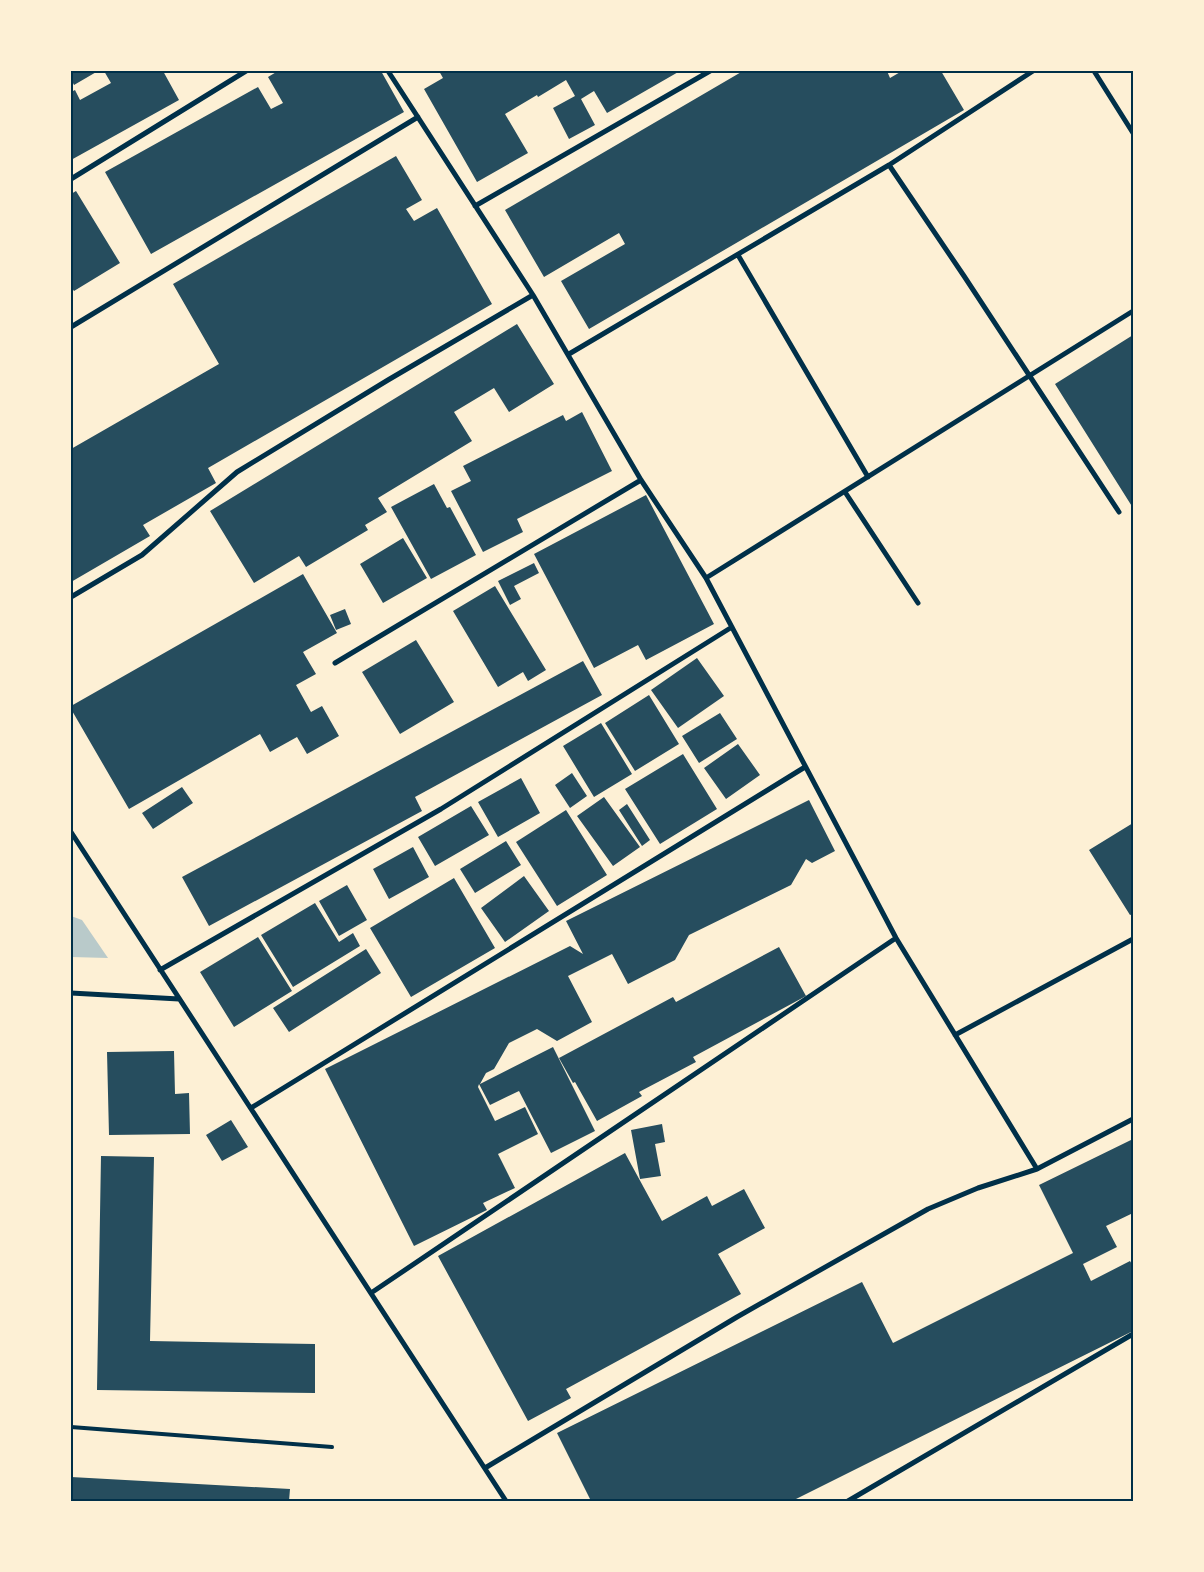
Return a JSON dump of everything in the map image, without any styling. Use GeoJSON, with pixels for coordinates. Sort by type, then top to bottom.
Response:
{"type":"FeatureCollection","features":[{"type":"Feature","properties":{"kind":"street"},"geometry":{"type":"LineString","coordinates":[[71,179],[246,71]]}},
{"type":"Feature","properties":{"kind":"street"},"geometry":{"type":"LineString","coordinates":[[388,71],[533,295],[641,480],[706,578],[896,938],[1037,1169]]}},
{"type":"Feature","properties":{"kind":"street"},"geometry":{"type":"LineString","coordinates":[[475,206],[710,71]]}},
{"type":"Feature","properties":{"kind":"street"},"geometry":{"type":"LineString","coordinates":[[569,354],[889,166],[1033,71]]}},
{"type":"Feature","properties":{"kind":"street"},"geometry":{"type":"LineString","coordinates":[[1094,71],[1133,133]]}},
{"type":"Feature","properties":{"kind":"street"},"geometry":{"type":"LineString","coordinates":[[71,327],[418,117]]}},
{"type":"Feature","properties":{"kind":"street"},"geometry":{"type":"LineString","coordinates":[[889,166],[1119,512]]}},
{"type":"Feature","properties":{"kind":"street"},"geometry":{"type":"LineString","coordinates":[[738,255],[868,477]]}},
{"type":"Feature","properties":{"kind":"street"},"geometry":{"type":"LineString","coordinates":[[71,597],[142,555],[237,472],[533,295]]}},
{"type":"Feature","properties":{"kind":"street"},"geometry":{"type":"LineString","coordinates":[[706,578],[1133,311]]}},
{"type":"Feature","properties":{"kind":"street"},"geometry":{"type":"LineString","coordinates":[[335,663],[641,480]]}},
{"type":"Feature","properties":{"kind":"street"},"geometry":{"type":"LineString","coordinates":[[845,492],[918,603]]}},
{"type":"Feature","properties":{"kind":"street"},"geometry":{"type":"LineString","coordinates":[[160,970],[441,809],[732,627]]}},
{"type":"Feature","properties":{"kind":"street"},"geometry":{"type":"LineString","coordinates":[[251,1108],[805,767]]}},
{"type":"Feature","properties":{"kind":"street"},"geometry":{"type":"LineString","coordinates":[[71,832],[506,1501]]}},
{"type":"Feature","properties":{"kind":"street"},"geometry":{"type":"LineString","coordinates":[[372,1293],[896,938]]}},
{"type":"Feature","properties":{"kind":"street"},"geometry":{"type":"LineString","coordinates":[[955,1035],[1133,939]]}},
{"type":"Feature","properties":{"kind":"street"},"geometry":{"type":"LineString","coordinates":[[71,993],[179,999]]}},
{"type":"Feature","properties":{"kind":"street"},"geometry":{"type":"LineString","coordinates":[[485,1468],[738,1317],[928,1209],[978,1188],[1037,1169],[1133,1119]]}},
{"type":"Feature","properties":{"kind":"street"},"geometry":{"type":"LineString","coordinates":[[848,1501],[1133,1334]]}},
{"type":"Feature","properties":{"kind":"lane"},"geometry":{"type":"LineString","coordinates":[[71,1426],[332,1446]]}},
{"type":"Feature","properties":{"kind":"shaded area"},"geometry":{"type":"Polygon","coordinates":[[[71,916],[82,920],[108,958],[71,957],[71,916]]]}},
{"type":"Feature","properties":{"kind":"building"},"geometry":{"type":"Polygon","coordinates":[[[71,71],[98,71],[74,85],[71,79],[71,71]]]}},
{"type":"Feature","properties":{"kind":"building"},"geometry":{"type":"Polygon","coordinates":[[[104,71],[163,71],[179,100],[71,160],[71,92],[75,90],[80,100],[111,83],[104,71]]]}},
{"type":"Feature","properties":{"kind":"building"},"geometry":{"type":"Polygon","coordinates":[[[278,71],[381,71],[404,112],[151,254],[105,172],[258,87],[271,109],[283,103],[268,77],[278,71]]]}},
{"type":"Feature","properties":{"kind":"building"},"geometry":{"type":"Polygon","coordinates":[[[439,71],[680,71],[607,113],[594,91],[581,99],[595,125],[569,139],[553,108],[575,96],[566,80],[538,97],[537,95],[505,114],[528,153],[477,182],[424,89],[443,78],[439,71]]]}},
{"type":"Feature","properties":{"kind":"building"},"geometry":{"type":"Polygon","coordinates":[[[743,71],[887,71],[890,78],[902,71],[941,71],[964,110],[589,329],[561,281],[625,244],[619,233],[544,277],[505,210],[743,71]]]}},
{"type":"Feature","properties":{"kind":"building"},"geometry":{"type":"Polygon","coordinates":[[[396,156],[422,200],[406,209],[414,221],[437,208],[492,304],[208,468],[216,483],[143,525],[150,536],[71,582],[71,449],[219,364],[173,284],[396,156]]]}},
{"type":"Feature","properties":{"kind":"building"},"geometry":{"type":"Polygon","coordinates":[[[76,191],[120,263],[74,291],[71,287],[71,194],[76,191]]]}},
{"type":"Feature","properties":{"kind":"building"},"geometry":{"type":"Polygon","coordinates":[[[517,324],[554,384],[509,412],[494,388],[454,412],[472,441],[378,498],[387,512],[365,525],[368,530],[306,567],[299,556],[254,583],[210,511],[517,324]]]}},
{"type":"Feature","properties":{"kind":"building"},"geometry":{"type":"Polygon","coordinates":[[[1133,335],[1133,508],[1055,384],[1133,335]]]}},
{"type":"Feature","properties":{"kind":"building"},"geometry":{"type":"Polygon","coordinates":[[[582,412],[612,471],[517,519],[523,532],[483,552],[451,491],[471,481],[463,466],[563,415],[566,421],[582,412]]]}},
{"type":"Feature","properties":{"kind":"building"},"geometry":{"type":"Polygon","coordinates":[[[434,484],[447,508],[450,507],[476,555],[431,579],[391,507],[434,484]]]}},
{"type":"Feature","properties":{"kind":"building"},"geometry":{"type":"Polygon","coordinates":[[[646,495],[714,624],[646,660],[638,645],[594,668],[534,554],[646,495]]]}},
{"type":"Feature","properties":{"kind":"building"},"geometry":{"type":"Polygon","coordinates":[[[403,538],[427,578],[383,603],[360,564],[403,538]]]}},
{"type":"Feature","properties":{"kind":"building"},"geometry":{"type":"Polygon","coordinates":[[[534,563],[539,573],[514,586],[521,599],[510,605],[498,581],[534,563]]]}},
{"type":"Feature","properties":{"kind":"building"},"geometry":{"type":"Polygon","coordinates":[[[303,574],[337,633],[303,652],[316,674],[296,685],[311,712],[322,706],[339,736],[307,754],[297,737],[270,752],[260,734],[129,809],[71,706],[303,574]]]}},
{"type":"Feature","properties":{"kind":"building"},"geometry":{"type":"Polygon","coordinates":[[[495,586],[546,670],[528,681],[523,672],[498,687],[453,611],[495,586]]]}},
{"type":"Feature","properties":{"kind":"building"},"geometry":{"type":"Polygon","coordinates":[[[345,609],[351,624],[336,630],[330,615],[345,609]]]}},
{"type":"Feature","properties":{"kind":"building"},"geometry":{"type":"Polygon","coordinates":[[[416,640],[454,702],[400,734],[362,672],[416,640]]]}},
{"type":"Feature","properties":{"kind":"building"},"geometry":{"type":"Polygon","coordinates":[[[697,658],[724,696],[678,728],[651,690],[697,658]]]}},
{"type":"Feature","properties":{"kind":"building"},"geometry":{"type":"Polygon","coordinates":[[[583,661],[602,695],[415,797],[422,811],[209,926],[182,877],[583,661]]]}},
{"type":"Feature","properties":{"kind":"building"},"geometry":{"type":"Polygon","coordinates":[[[649,695],[679,744],[635,771],[605,723],[649,695]]]}},
{"type":"Feature","properties":{"kind":"building"},"geometry":{"type":"Polygon","coordinates":[[[720,713],[737,739],[699,763],[682,736],[720,713]]]}},
{"type":"Feature","properties":{"kind":"building"},"geometry":{"type":"Polygon","coordinates":[[[601,723],[632,774],[594,797],[563,746],[601,723]]]}},
{"type":"Feature","properties":{"kind":"building"},"geometry":{"type":"Polygon","coordinates":[[[738,744],[760,775],[726,799],[704,768],[738,744]]]}},
{"type":"Feature","properties":{"kind":"building"},"geometry":{"type":"Polygon","coordinates":[[[683,754],[717,809],[660,844],[625,789],[683,754]]]}},
{"type":"Feature","properties":{"kind":"building"},"geometry":{"type":"Polygon","coordinates":[[[572,773],[587,796],[570,808],[555,785],[572,773]]]}},
{"type":"Feature","properties":{"kind":"building"},"geometry":{"type":"Polygon","coordinates":[[[521,778],[540,813],[498,837],[478,802],[521,778]]]}},
{"type":"Feature","properties":{"kind":"building"},"geometry":{"type":"Polygon","coordinates":[[[182,787],[193,803],[153,829],[142,813],[182,787]]]}},
{"type":"Feature","properties":{"kind":"building"},"geometry":{"type":"Polygon","coordinates":[[[604,797],[640,847],[613,866],[577,816],[604,797]]]}},
{"type":"Feature","properties":{"kind":"building"},"geometry":{"type":"Polygon","coordinates":[[[809,800],[835,851],[812,863],[806,859],[791,885],[689,935],[675,960],[628,984],[612,954],[568,976],[592,1022],[557,1041],[537,1029],[509,1043],[494,1069],[486,1073],[480,1084],[553,1047],[595,1131],[551,1153],[519,1091],[490,1105],[479,1084],[478,1087],[495,1121],[525,1107],[538,1134],[498,1154],[515,1188],[483,1203],[487,1210],[414,1246],[325,1069],[570,946],[583,954],[566,921],[809,800]]]}},
{"type":"Feature","properties":{"kind":"building"},"geometry":{"type":"Polygon","coordinates":[[[627,804],[650,840],[642,846],[619,810],[627,804]]]}},
{"type":"Feature","properties":{"kind":"building"},"geometry":{"type":"Polygon","coordinates":[[[471,806],[489,835],[435,866],[418,837],[471,806]]]}},
{"type":"Feature","properties":{"kind":"building"},"geometry":{"type":"Polygon","coordinates":[[[566,810],[607,875],[557,906],[516,842],[566,810]]]}},
{"type":"Feature","properties":{"kind":"building"},"geometry":{"type":"Polygon","coordinates":[[[1133,823],[1133,914],[1130,915],[1089,850],[1133,823]]]}},
{"type":"Feature","properties":{"kind":"building"},"geometry":{"type":"Polygon","coordinates":[[[506,841],[521,865],[475,893],[460,869],[506,841]]]}},
{"type":"Feature","properties":{"kind":"building"},"geometry":{"type":"Polygon","coordinates":[[[413,847],[429,877],[389,899],[373,869],[413,847]]]}},
{"type":"Feature","properties":{"kind":"building"},"geometry":{"type":"Polygon","coordinates":[[[524,876],[549,911],[505,942],[481,908],[524,876]]]}},
{"type":"Feature","properties":{"kind":"building"},"geometry":{"type":"Polygon","coordinates":[[[454,878],[495,948],[411,997],[370,928],[454,878]]]}},
{"type":"Feature","properties":{"kind":"building"},"geometry":{"type":"Polygon","coordinates":[[[347,885],[367,920],[339,936],[319,901],[347,885]]]}},
{"type":"Feature","properties":{"kind":"building"},"geometry":{"type":"Polygon","coordinates":[[[315,903],[339,942],[353,933],[360,946],[293,987],[261,935],[315,903]]]}},
{"type":"Feature","properties":{"kind":"building"},"geometry":{"type":"Polygon","coordinates":[[[258,937],[292,991],[234,1027],[200,972],[258,937]]]}},
{"type":"Feature","properties":{"kind":"building"},"geometry":{"type":"Polygon","coordinates":[[[779,947],[806,996],[693,1057],[696,1062],[639,1092],[642,1096],[597,1121],[559,1058],[673,997],[676,1002],[779,947]]]}},
{"type":"Feature","properties":{"kind":"building"},"geometry":{"type":"Polygon","coordinates":[[[366,949],[381,973],[289,1032],[273,1008],[366,949]]]}},
{"type":"Feature","properties":{"kind":"building"},"geometry":{"type":"Polygon","coordinates":[[[174,1051],[175,1094],[189,1093],[190,1134],[109,1135],[107,1052],[174,1051]]]}},
{"type":"Feature","properties":{"kind":"building"},"geometry":{"type":"Polygon","coordinates":[[[231,1120],[248,1147],[222,1161],[206,1135],[231,1120]]]}},
{"type":"Feature","properties":{"kind":"building"},"geometry":{"type":"Polygon","coordinates":[[[662,1124],[665,1142],[655,1144],[661,1176],[640,1179],[631,1130],[662,1124]]]}},
{"type":"Feature","properties":{"kind":"building"},"geometry":{"type":"Polygon","coordinates":[[[1133,1139],[1133,1213],[1106,1226],[1117,1247],[1083,1264],[1091,1281],[1130,1261],[1133,1266],[1133,1331],[792,1501],[591,1501],[557,1433],[862,1282],[893,1343],[1073,1253],[1039,1185],[1133,1139]]]}},
{"type":"Feature","properties":{"kind":"building"},"geometry":{"type":"Polygon","coordinates":[[[625,1153],[662,1221],[707,1196],[712,1206],[744,1189],[765,1228],[718,1254],[741,1294],[566,1389],[571,1398],[528,1421],[438,1256],[625,1153]]]}},
{"type":"Feature","properties":{"kind":"building"},"geometry":{"type":"Polygon","coordinates":[[[101,1156],[154,1157],[150,1341],[315,1344],[315,1393],[97,1390],[101,1156]]]}},
{"type":"Feature","properties":{"kind":"building"},"geometry":{"type":"Polygon","coordinates":[[[71,1477],[290,1489],[289,1501],[71,1501],[71,1477]]]}}]}
